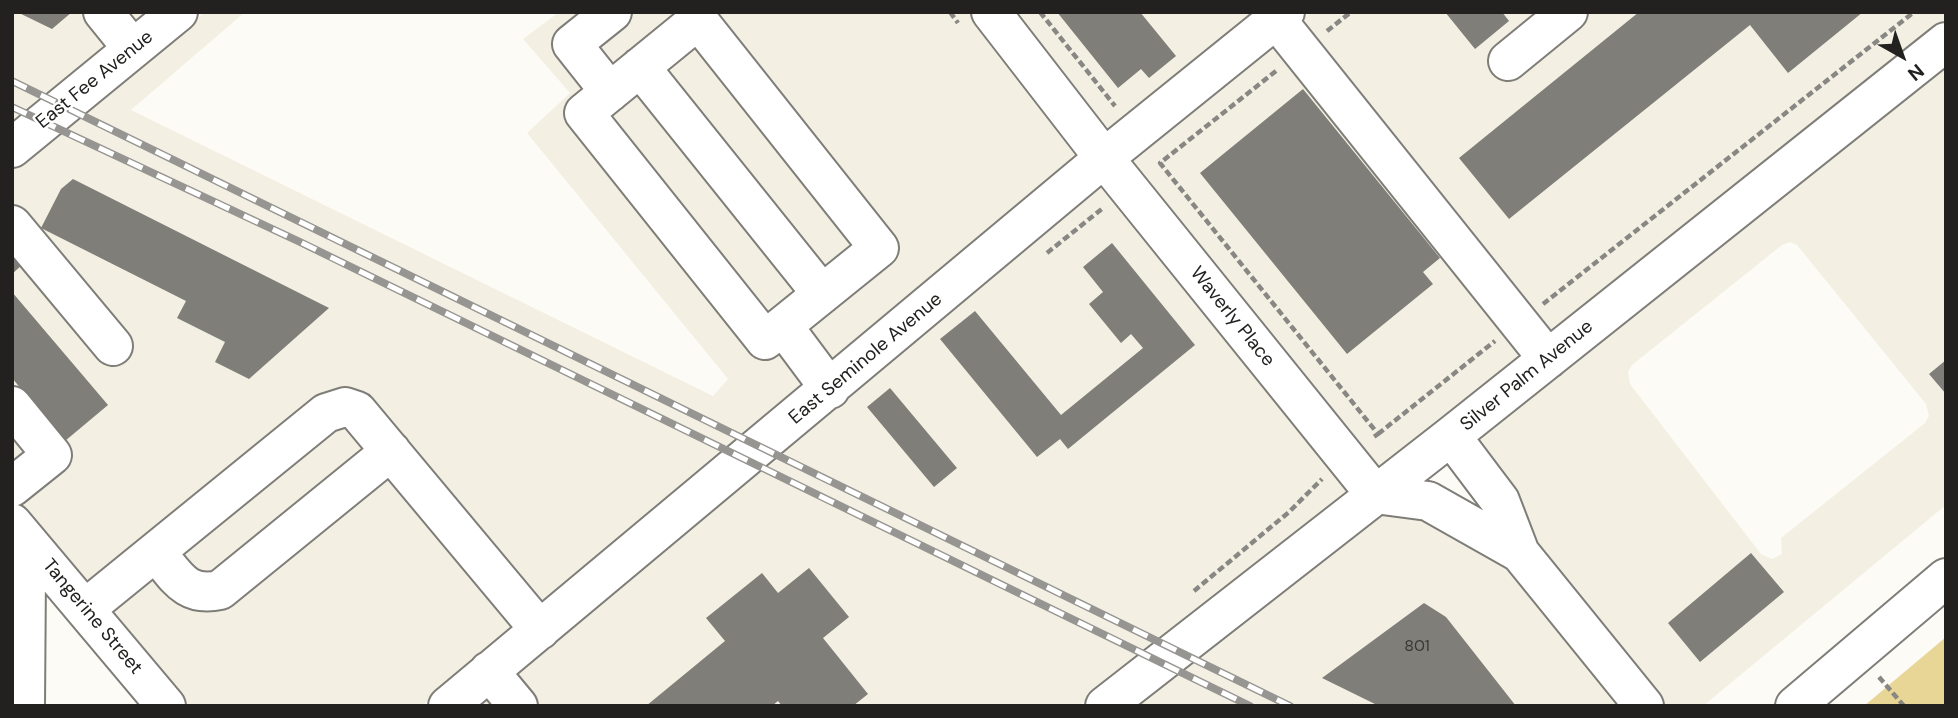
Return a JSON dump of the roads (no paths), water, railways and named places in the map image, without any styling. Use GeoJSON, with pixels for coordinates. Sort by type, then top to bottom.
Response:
{"type":"FeatureCollection","features":[{"type":"Feature","properties":{"kind":"street"},"geometry":{"type":"LineString","coordinates":[[103,12],[133,50]]}},
{"type":"Feature","properties":{"kind":"street","name":"East Fee Avenue"},"geometry":{"type":"LineString","coordinates":[[12,148],[178,12]]}},
{"type":"Feature","properties":{"kind":"street"},"geometry":{"type":"LineString","coordinates":[[610,92],[572,44],[612,12]]}},
{"type":"Feature","properties":{"kind":"street","name":"Waverly Place"},"geometry":{"type":"LineString","coordinates":[[992,12],[1104,158],[1375,494]]}},
{"type":"Feature","properties":{"kind":"street"},"geometry":{"type":"LineString","coordinates":[[1508,61],[1568,12]]}},
{"type":"Feature","properties":{"kind":"street"},"geometry":{"type":"LineString","coordinates":[[1280,16],[1302,51],[1548,359]]}},
{"type":"Feature","properties":{"kind":"street","name":"East Seminole Avenue"},"geometry":{"type":"LineString","coordinates":[[448,706],[1104,158],[1280,16]]}},
{"type":"Feature","properties":{"kind":"street"},"geometry":{"type":"LineString","coordinates":[[698,20],[879,248],[765,340],[584,113],[640,67],[698,20]]}},
{"type":"Feature","properties":{"kind":"street","name":"Silver Palm Avenue"},"geometry":{"type":"LineString","coordinates":[[1110,704],[1946,42]]}},
{"type":"Feature","properties":{"kind":"street"},"geometry":{"type":"LineString","coordinates":[[640,67],[822,294]]}},
{"type":"Feature","properties":{"kind":"street"},"geometry":{"type":"LineString","coordinates":[[12,225],[113,346]]}},
{"type":"Feature","properties":{"kind":"street"},"geometry":{"type":"LineString","coordinates":[[783,326],[830,388]]}},
{"type":"Feature","properties":{"kind":"street"},"geometry":{"type":"LineString","coordinates":[[12,406],[52,455],[12,487]]}},
{"type":"Feature","properties":{"kind":"street"},"geometry":{"type":"LineString","coordinates":[[85,609],[326,412],[345,407],[357,411],[540,630]]}},
{"type":"Feature","properties":{"kind":"street"},"geometry":{"type":"LineString","coordinates":[[1451,436],[1500,501],[1520,552],[1644,706]]}},
{"type":"Feature","properties":{"kind":"street"},"geometry":{"type":"LineString","coordinates":[[156,552],[190,591],[204,594],[220,590],[391,451]]}},
{"type":"Feature","properties":{"kind":"street"},"geometry":{"type":"LineString","coordinates":[[1375,494],[1428,501],[1520,552]]}},
{"type":"Feature","properties":{"kind":"street","name":"Tangerine Street"},"geometry":{"type":"LineString","coordinates":[[15,526],[166,706]]}},
{"type":"Feature","properties":{"kind":"street","name":"Tangerine Street"},"geometry":{"type":"LineString","coordinates":[[15,526],[26,573],[25,706]]}},
{"type":"Feature","properties":{"kind":"street"},"geometry":{"type":"LineString","coordinates":[[1795,706],[1946,579]]}},
{"type":"Feature","properties":{"kind":"street"},"geometry":{"type":"LineString","coordinates":[[489,671],[518,706]]}},
{"type":"Feature","properties":{"kind":"street"},"geometry":{"type":"LineString","coordinates":[[12,701],[25,706]]}},
{"type":"Feature","properties":{"kind":"railway"},"geometry":{"type":"LineString","coordinates":[[12,81],[1290,706]]}},
{"type":"Feature","properties":{"kind":"railway"},"geometry":{"type":"LineString","coordinates":[[12,107],[300,242],[1250,706]]}}]}
